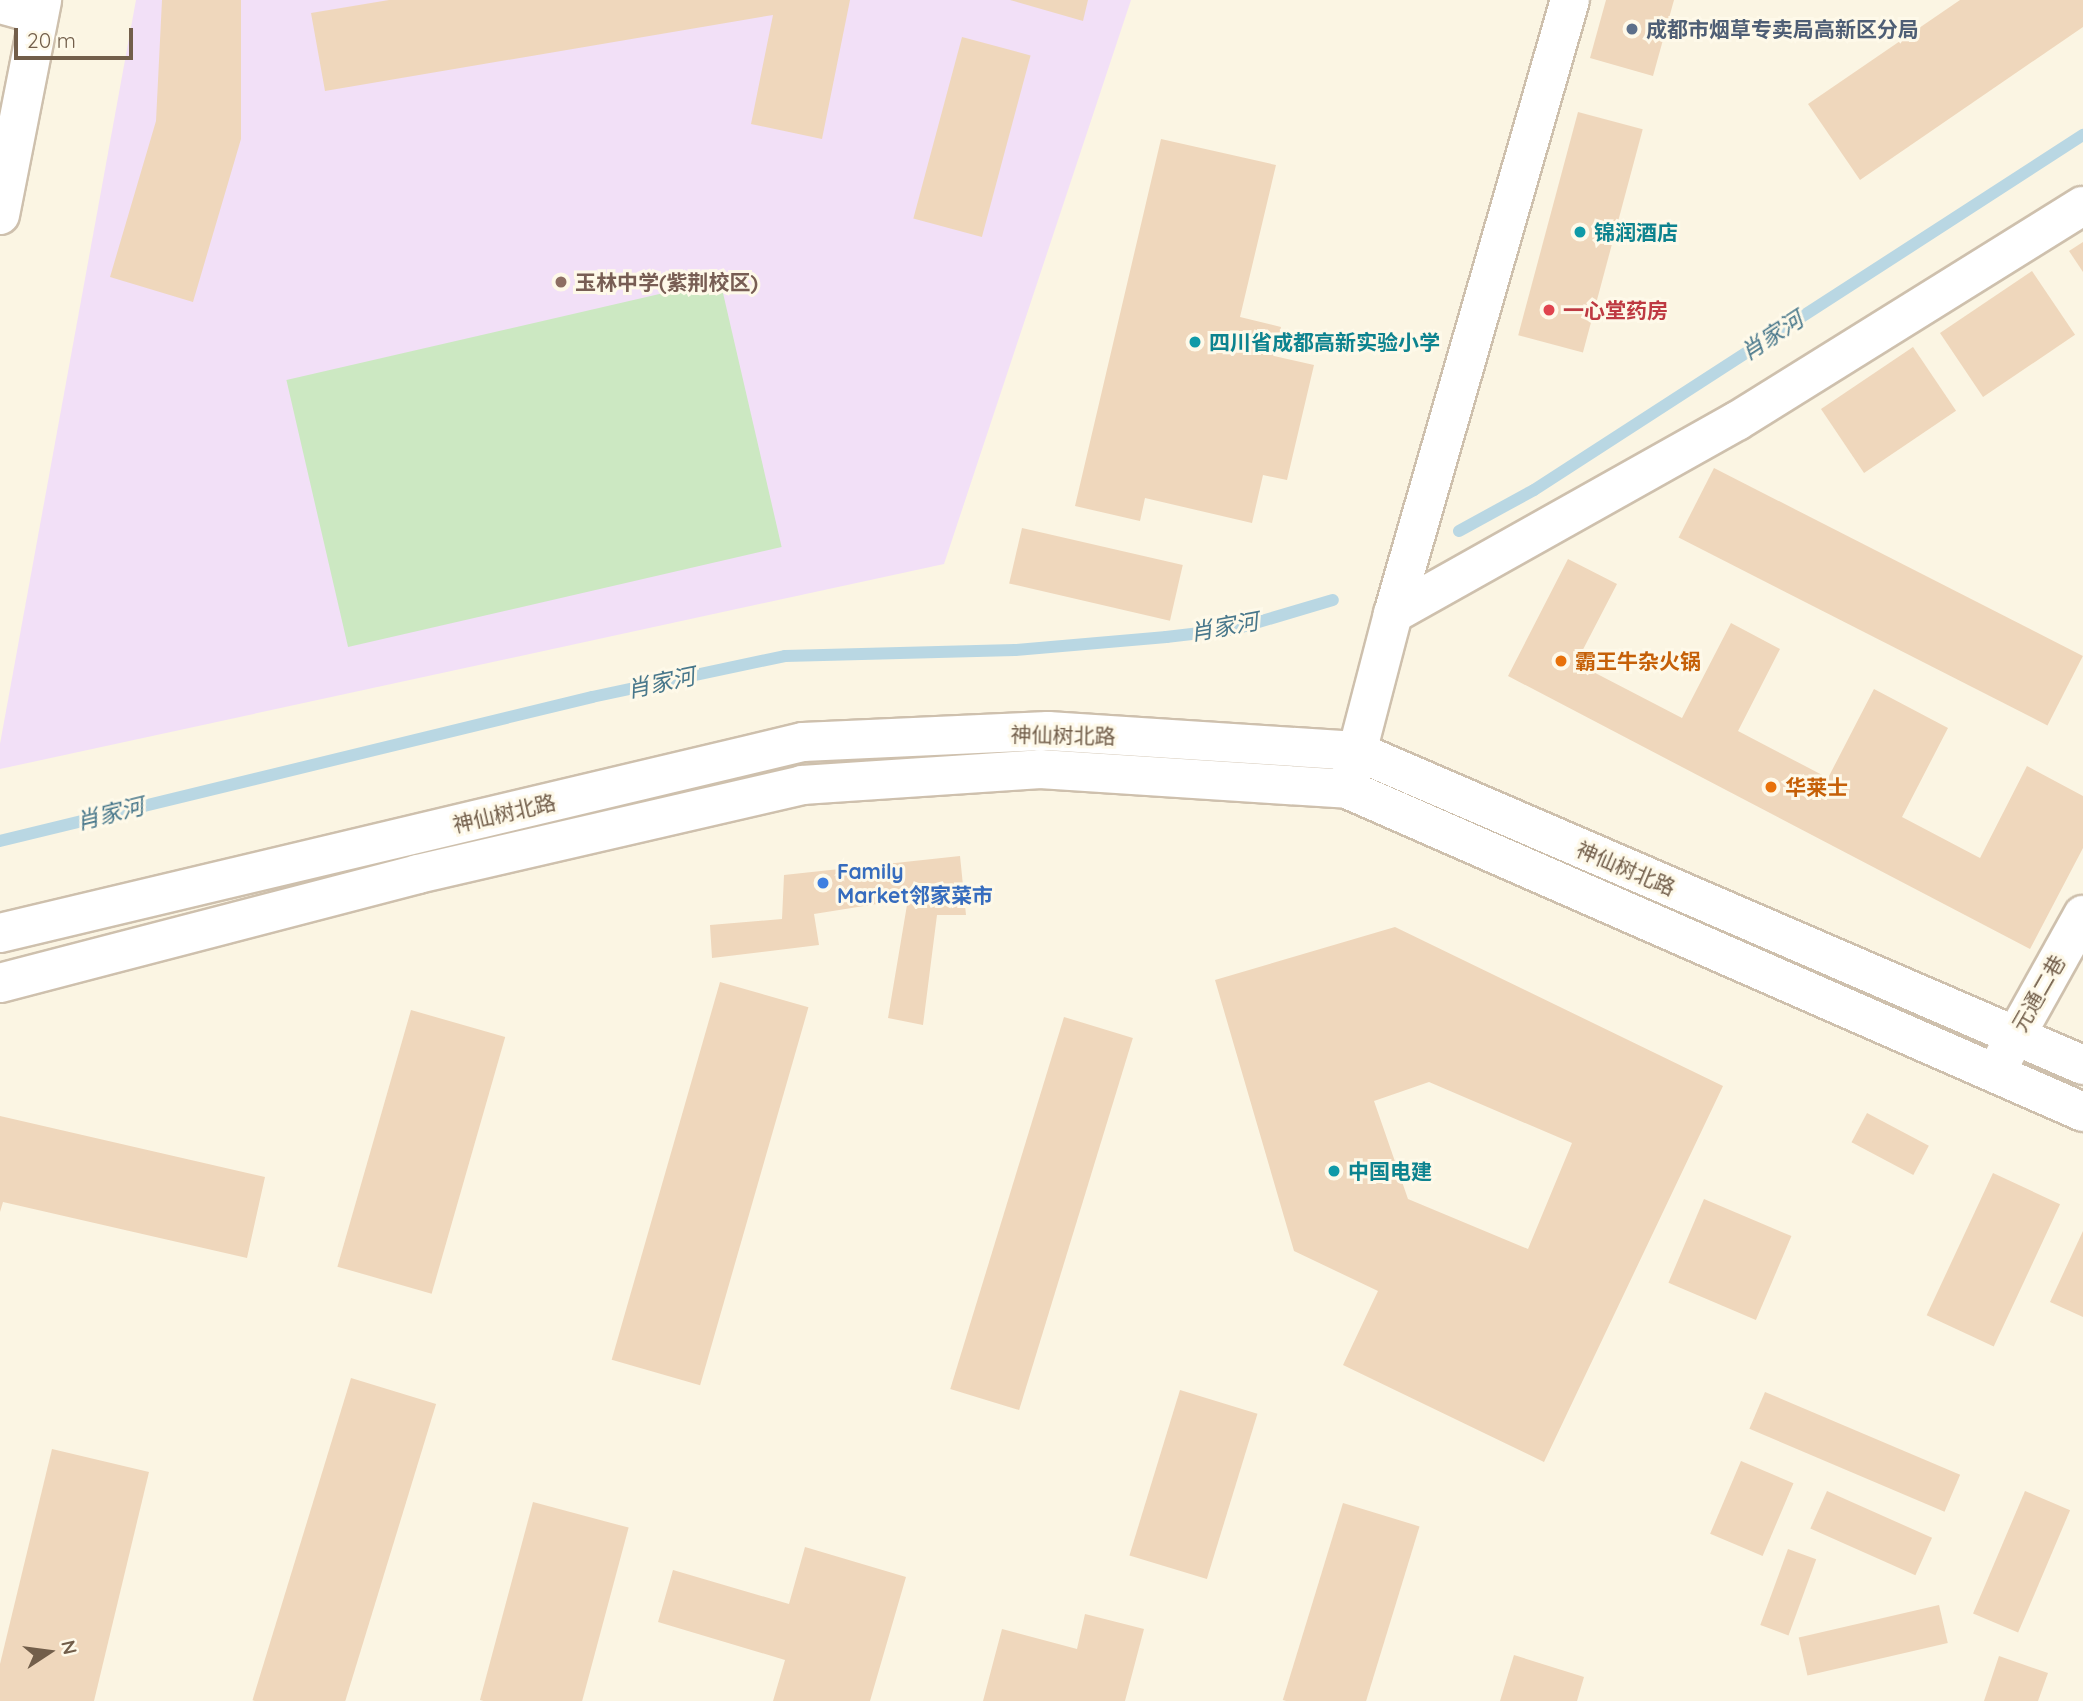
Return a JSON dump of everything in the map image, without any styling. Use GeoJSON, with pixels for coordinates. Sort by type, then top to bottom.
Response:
{"type":"FeatureCollection","features":[{"type":"Feature","properties":{"kind":"main road"},"geometry":{"type":"LineString","coordinates":[[1347,789],[1393,614],[1570,0]]}},
{"type":"Feature","properties":{"kind":"main road"},"geometry":{"type":"LineString","coordinates":[[0,4],[40,7],[0,215]]}},
{"type":"Feature","properties":{"kind":"main road"},"geometry":{"type":"LineString","coordinates":[[1393,614],[1737,421],[2083,206]]}},
{"type":"Feature","properties":{"kind":"main road","name":"神仙树北路"},"geometry":{"type":"LineString","coordinates":[[0,933],[803,742],[1048,731],[1356,751],[2083,1065]]}},
{"type":"Feature","properties":{"kind":"main road"},"geometry":{"type":"LineString","coordinates":[[0,983],[418,874],[802,785],[1040,769],[1347,789],[2083,1112]]}},
{"type":"Feature","properties":{"kind":"main road","name":"元通二巷"},"geometry":{"type":"LineString","coordinates":[[1995,1073],[2083,915]]}},
{"type":"Feature","properties":{"kind":"shaded area","name":"玉林中学(紫荆校区)"},"geometry":{"type":"Polygon","coordinates":[[[136,0],[1131,0],[944,564],[0,769],[0,744],[136,0]]]}},
{"type":"Feature","properties":{"kind":"green space"},"geometry":{"type":"Polygon","coordinates":[[[720,280],[782,547],[348,647],[286,380],[720,280]]]}},
{"type":"Feature","properties":{"kind":"building"},"geometry":{"type":"Polygon","coordinates":[[[162,0],[241,0],[241,139],[193,302],[110,277],[156,121],[162,0]]]}},
{"type":"Feature","properties":{"kind":"building"},"geometry":{"type":"Polygon","coordinates":[[[389,0],[850,0],[822,139],[751,124],[773,15],[325,91],[311,13],[389,0]]]}},
{"type":"Feature","properties":{"kind":"building"},"geometry":{"type":"Polygon","coordinates":[[[1010,0],[1088,0],[1083,21],[1010,0]]]}},
{"type":"Feature","properties":{"kind":"building","name":"成都市烟草专卖局高新区分局"},"geometry":{"type":"Polygon","coordinates":[[[1606,0],[1674,0],[1653,76],[1590,58],[1606,0]]]}},
{"type":"Feature","properties":{"kind":"building"},"geometry":{"type":"Polygon","coordinates":[[[1960,0],[2083,0],[2083,27],[1860,180],[1808,104],[1960,0]]]}},
{"type":"Feature","properties":{"kind":"building"},"geometry":{"type":"Polygon","coordinates":[[[962,37],[1031,55],[982,237],[913,219],[962,37]]]}},
{"type":"Feature","properties":{"kind":"building","name":"锦润酒店"},"geometry":{"type":"Polygon","coordinates":[[[1578,112],[1643,129],[1583,352],[1518,335],[1578,112]]]}},
{"type":"Feature","properties":{"kind":"building","name":"四川省成都高新实验小学"},"geometry":{"type":"Polygon","coordinates":[[[1161,139],[1276,165],[1240,317],[1281,327],[1274,356],[1314,365],[1287,480],[1263,475],[1252,523],[1145,498],[1140,521],[1075,506],[1161,139]]]}},
{"type":"Feature","properties":{"kind":"building"},"geometry":{"type":"Polygon","coordinates":[[[2083,242],[2083,272],[2069,251],[2083,242]]]}},
{"type":"Feature","properties":{"kind":"building"},"geometry":{"type":"Polygon","coordinates":[[[2032,271],[2075,335],[1983,397],[1940,333],[2032,271]]]}},
{"type":"Feature","properties":{"kind":"building"},"geometry":{"type":"Polygon","coordinates":[[[1913,347],[1956,411],[1864,473],[1821,409],[1913,347]]]}},
{"type":"Feature","properties":{"kind":"building"},"geometry":{"type":"Polygon","coordinates":[[[1714,468],[2083,656],[2047,725],[1679,537],[1714,468]]]}},
{"type":"Feature","properties":{"kind":"building"},"geometry":{"type":"Polygon","coordinates":[[[1022,528],[1183,565],[1170,621],[1009,584],[1022,528]]]}},
{"type":"Feature","properties":{"kind":"building"},"geometry":{"type":"Polygon","coordinates":[[[1568,559],[1617,584],[1576,663],[1682,718],[1731,623],[1780,649],[1738,731],[1828,778],[1874,689],[1948,728],[1902,817],[1980,858],[2027,766],[2083,796],[2083,848],[2030,949],[1508,676],[1568,559]]]}},
{"type":"Feature","properties":{"kind":"building"},"geometry":{"type":"Polygon","coordinates":[[[960,856],[966,915],[937,915],[923,1025],[888,1018],[908,899],[814,914],[819,945],[712,958],[710,925],[782,919],[784,875],[960,856]]]}},
{"type":"Feature","properties":{"kind":"building","name":"中国电建"},"geometry":{"type":"Polygon","coordinates":[[[1395,927],[1723,1086],[1544,1462],[1343,1365],[1378,1291],[1294,1251],[1215,980],[1395,927]],[[1429,1082],[1374,1101],[1408,1199],[1528,1249],[1572,1143],[1429,1082]]]}},
{"type":"Feature","properties":{"kind":"building"},"geometry":{"type":"Polygon","coordinates":[[[720,982],[808,1007],[700,1385],[612,1360],[720,982]]]}},
{"type":"Feature","properties":{"kind":"building"},"geometry":{"type":"Polygon","coordinates":[[[411,1010],[505,1037],[432,1294],[337,1267],[411,1010]]]}},
{"type":"Feature","properties":{"kind":"building"},"geometry":{"type":"Polygon","coordinates":[[[1064,1017],[1133,1038],[1019,1410],[950,1389],[1064,1017]]]}},
{"type":"Feature","properties":{"kind":"building"},"geometry":{"type":"Polygon","coordinates":[[[1867,1113],[1929,1146],[1913,1175],[1852,1142],[1867,1113]]]}},
{"type":"Feature","properties":{"kind":"building"},"geometry":{"type":"Polygon","coordinates":[[[0,1116],[265,1177],[247,1258],[3,1202],[0,1212],[0,1116]]]}},
{"type":"Feature","properties":{"kind":"building"},"geometry":{"type":"Polygon","coordinates":[[[1993,1173],[2060,1204],[1994,1347],[1927,1315],[1993,1173]]]}},
{"type":"Feature","properties":{"kind":"building"},"geometry":{"type":"Polygon","coordinates":[[[1704,1199],[1791,1236],[1756,1320],[1668,1283],[1704,1199]]]}},
{"type":"Feature","properties":{"kind":"building"},"geometry":{"type":"Polygon","coordinates":[[[2083,1231],[2083,1317],[2050,1302],[2083,1231]]]}},
{"type":"Feature","properties":{"kind":"building"},"geometry":{"type":"Polygon","coordinates":[[[351,1378],[436,1404],[345,1701],[252,1700],[351,1378]]]}},
{"type":"Feature","properties":{"kind":"building"},"geometry":{"type":"Polygon","coordinates":[[[1180,1390],[1257,1414],[1207,1579],[1129,1555],[1180,1390]]]}},
{"type":"Feature","properties":{"kind":"building"},"geometry":{"type":"Polygon","coordinates":[[[1765,1392],[1960,1475],[1945,1512],[1749,1429],[1765,1392]]]}},
{"type":"Feature","properties":{"kind":"building"},"geometry":{"type":"Polygon","coordinates":[[[52,1449],[149,1472],[94,1701],[0,1701],[0,1664],[52,1449]]]}},
{"type":"Feature","properties":{"kind":"building"},"geometry":{"type":"Polygon","coordinates":[[[1741,1461],[1793,1483],[1763,1556],[1710,1534],[1741,1461]]]}},
{"type":"Feature","properties":{"kind":"building"},"geometry":{"type":"Polygon","coordinates":[[[1827,1491],[1932,1538],[1915,1575],[1810,1528],[1827,1491]]]}},
{"type":"Feature","properties":{"kind":"building"},"geometry":{"type":"Polygon","coordinates":[[[2025,1491],[2070,1510],[2018,1633],[1973,1613],[2025,1491]]]}},
{"type":"Feature","properties":{"kind":"building"},"geometry":{"type":"Polygon","coordinates":[[[533,1502],[629,1528],[582,1701],[480,1700],[533,1502]]]}},
{"type":"Feature","properties":{"kind":"building"},"geometry":{"type":"Polygon","coordinates":[[[1343,1503],[1420,1526],[1366,1701],[1283,1700],[1343,1503]]]}},
{"type":"Feature","properties":{"kind":"building"},"geometry":{"type":"Polygon","coordinates":[[[805,1547],[906,1577],[870,1701],[773,1701],[785,1660],[658,1622],[673,1570],[789,1604],[805,1547]]]}},
{"type":"Feature","properties":{"kind":"building"},"geometry":{"type":"Polygon","coordinates":[[[1788,1549],[1816,1559],[1788,1635],[1760,1625],[1788,1549]]]}},
{"type":"Feature","properties":{"kind":"building"},"geometry":{"type":"Polygon","coordinates":[[[1939,1605],[1948,1643],[1807,1675],[1799,1637],[1939,1605]]]}},
{"type":"Feature","properties":{"kind":"building"},"geometry":{"type":"Polygon","coordinates":[[[1085,1614],[1144,1629],[1125,1701],[983,1701],[1002,1629],[1077,1649],[1085,1614]]]}},
{"type":"Feature","properties":{"kind":"building"},"geometry":{"type":"Polygon","coordinates":[[[1514,1655],[1584,1677],[1577,1701],[1500,1701],[1514,1655]]]}},
{"type":"Feature","properties":{"kind":"building"},"geometry":{"type":"Polygon","coordinates":[[[1999,1656],[2048,1673],[2038,1701],[1984,1701],[1999,1656]]]}},
{"type":"Feature","properties":{"kind":"waterway","name":"肖家河"},"geometry":{"type":"LineString","coordinates":[[1459,531],[1534,490],[2083,135]]}},
{"type":"Feature","properties":{"kind":"waterway","name":"肖家河"},"geometry":{"type":"LineString","coordinates":[[0,841],[592,697],[785,656],[1015,650],[1166,637],[1235,629],[1333,600]]}},
{"type":"Feature","properties":{"kind":"place","name":"成都市烟草专卖局高新区分局"},"geometry":{"type":"Point","coordinates":[1632,29]}},
{"type":"Feature","properties":{"kind":"place","name":"锦润酒店"},"geometry":{"type":"Point","coordinates":[1580,232]}},
{"type":"Feature","properties":{"kind":"place","name":"玉林中学(紫荆校区)"},"geometry":{"type":"Point","coordinates":[561,282]}},
{"type":"Feature","properties":{"kind":"place","name":"一心堂药房"},"geometry":{"type":"Point","coordinates":[1549,310]}},
{"type":"Feature","properties":{"kind":"place","name":"四川省成都高新实验小学"},"geometry":{"type":"Point","coordinates":[1195,342]}},
{"type":"Feature","properties":{"kind":"place","name":"霸王牛杂火锅"},"geometry":{"type":"Point","coordinates":[1561,661]}},
{"type":"Feature","properties":{"kind":"place","name":"华莱士"},"geometry":{"type":"Point","coordinates":[1771,787]}},
{"type":"Feature","properties":{"kind":"place","name":"Family Market邻家菜市"},"geometry":{"type":"Point","coordinates":[823,883]}},
{"type":"Feature","properties":{"kind":"place","name":"中国电建"},"geometry":{"type":"Point","coordinates":[1334,1171]}}]}
